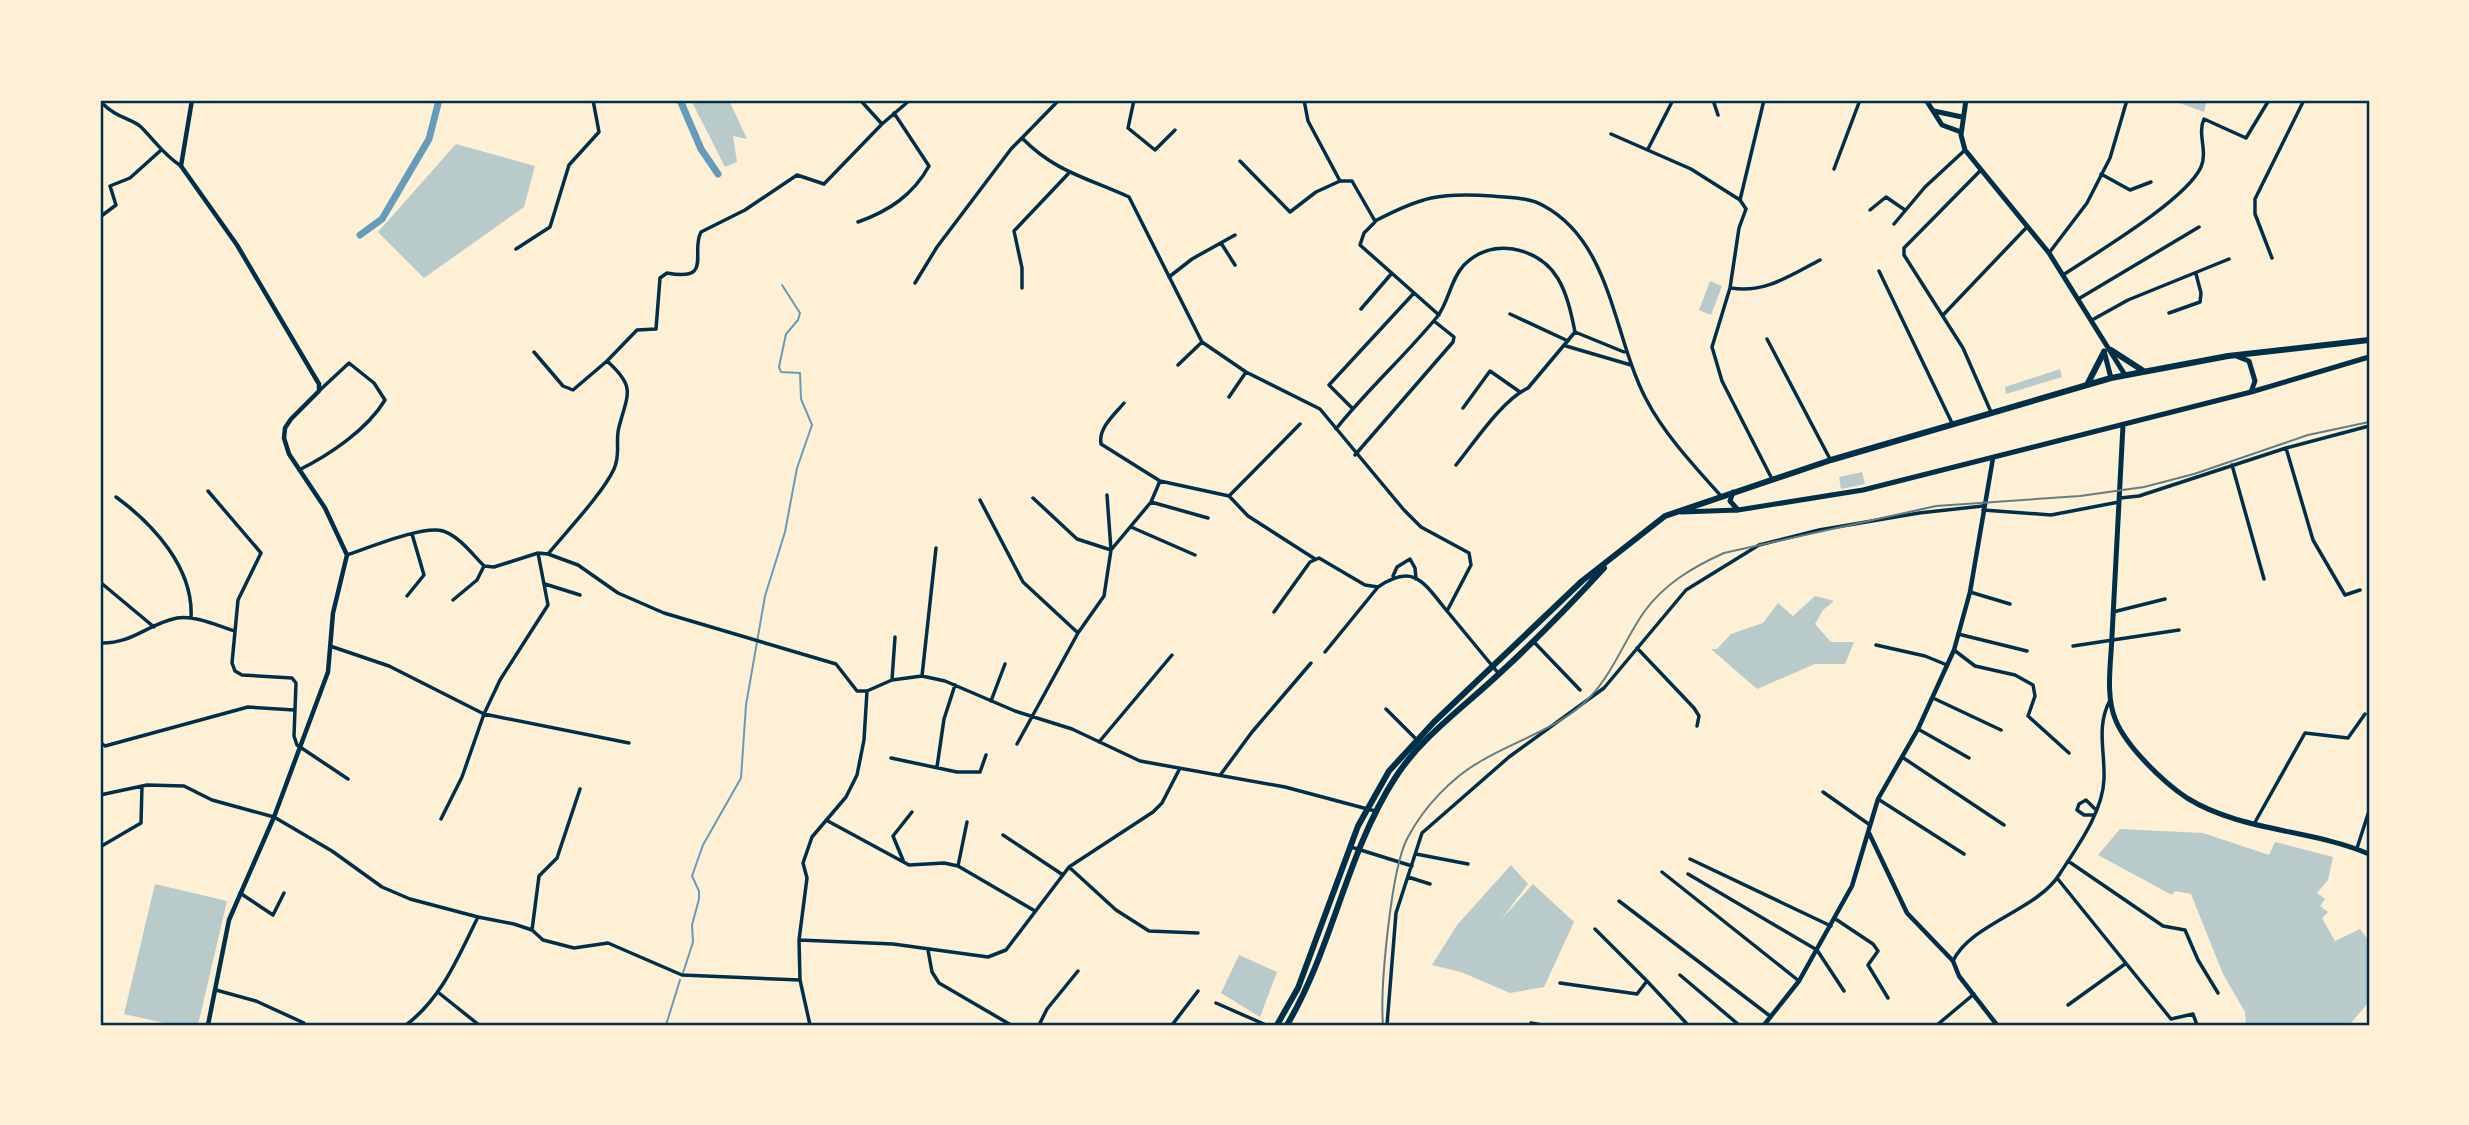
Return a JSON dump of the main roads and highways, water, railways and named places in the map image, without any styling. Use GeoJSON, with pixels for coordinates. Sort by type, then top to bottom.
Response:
{"type":"FeatureCollection","features":[{"type":"Feature","properties":{"kind":"highway"},"geometry":{"type":"LineString","coordinates":[[1497,671],[1582,581],[1665,516],[1831,460],[2111,378],[2236,356],[2369,340]]}},
{"type":"Feature","properties":{"kind":"highway"},"geometry":{"type":"LineString","coordinates":[[2087,385],[2108,351],[2144,371]]}},
{"type":"Feature","properties":{"kind":"highway"},"geometry":{"type":"LineString","coordinates":[[1277,1025],[1298,988],[1368,807],[1389,771],[1533,640],[1621,548]]}},
{"type":"Feature","properties":{"kind":"highway"},"geometry":{"type":"LineString","coordinates":[[1287,1025],[1305,990],[1359,848],[1376,811],[1396,775],[1419,743]]}},
{"type":"Feature","properties":{"kind":"main road"},"geometry":{"type":"LineString","coordinates":[[1926,100],[1942,125],[1961,132]]}},
{"type":"Feature","properties":{"kind":"main road"},"geometry":{"type":"LineString","coordinates":[[1966,100],[1961,132],[1965,150],[2049,253],[2080,298],[2108,351],[2125,375]]}},
{"type":"Feature","properties":{"kind":"main road"},"geometry":{"type":"LineString","coordinates":[[1934,111],[1962,117]]}},
{"type":"Feature","properties":{"kind":"main road"},"geometry":{"type":"LineString","coordinates":[[2108,351],[2111,378]]}},
{"type":"Feature","properties":{"kind":"main road"},"geometry":{"type":"LineString","coordinates":[[2236,356],[2249,361],[2255,381],[2251,392]]}},
{"type":"Feature","properties":{"kind":"main road"},"geometry":{"type":"LineString","coordinates":[[1678,512],[1738,510],[1863,490],[2251,392],[2369,358]]}},
{"type":"Feature","properties":{"kind":"main road"},"geometry":{"type":"LineString","coordinates":[[2123,425],[2113,574],[2110,701],[2116,722],[2136,752],[2187,798],[2254,824],[2357,848],[2369,854]]}},
{"type":"Feature","properties":{"kind":"main road"},"geometry":{"type":"LineString","coordinates":[[1734,492],[1730,501],[1738,510]]}},
{"type":"Feature","properties":{"kind":"waterway"},"geometry":{"type":"LineString","coordinates":[[360,235],[382,219],[429,139],[439,100]]}},
{"type":"Feature","properties":{"kind":"waterway"},"geometry":{"type":"LineString","coordinates":[[680,100],[701,149],[718,174]]}},
{"type":"Feature","properties":{"kind":"waterway"},"geometry":{"type":"LineString","coordinates":[[683,973],[693,942],[692,925],[699,899],[699,891],[692,876],[703,845],[741,778],[746,705],[765,596],[785,532],[797,468],[812,425],[801,399],[800,373],[781,372],[779,367],[786,334],[798,320],[800,313],[782,285]]}},
{"type":"Feature","properties":{"kind":"waterway"},"geometry":{"type":"LineString","coordinates":[[666,1025],[680,980]]}},
{"type":"Feature","properties":{"kind":"railway"},"geometry":{"type":"LineString","coordinates":[[1383,1025],[1385,957],[1396,874],[1402,852],[1414,826],[1430,804],[1459,776],[1495,753],[1566,717],[1590,697],[1644,612],[1661,593],[1690,570],[1724,553],[1936,506],[2080,496],[2144,487],[2194,474],[2308,435],[2369,422]]}}]}
